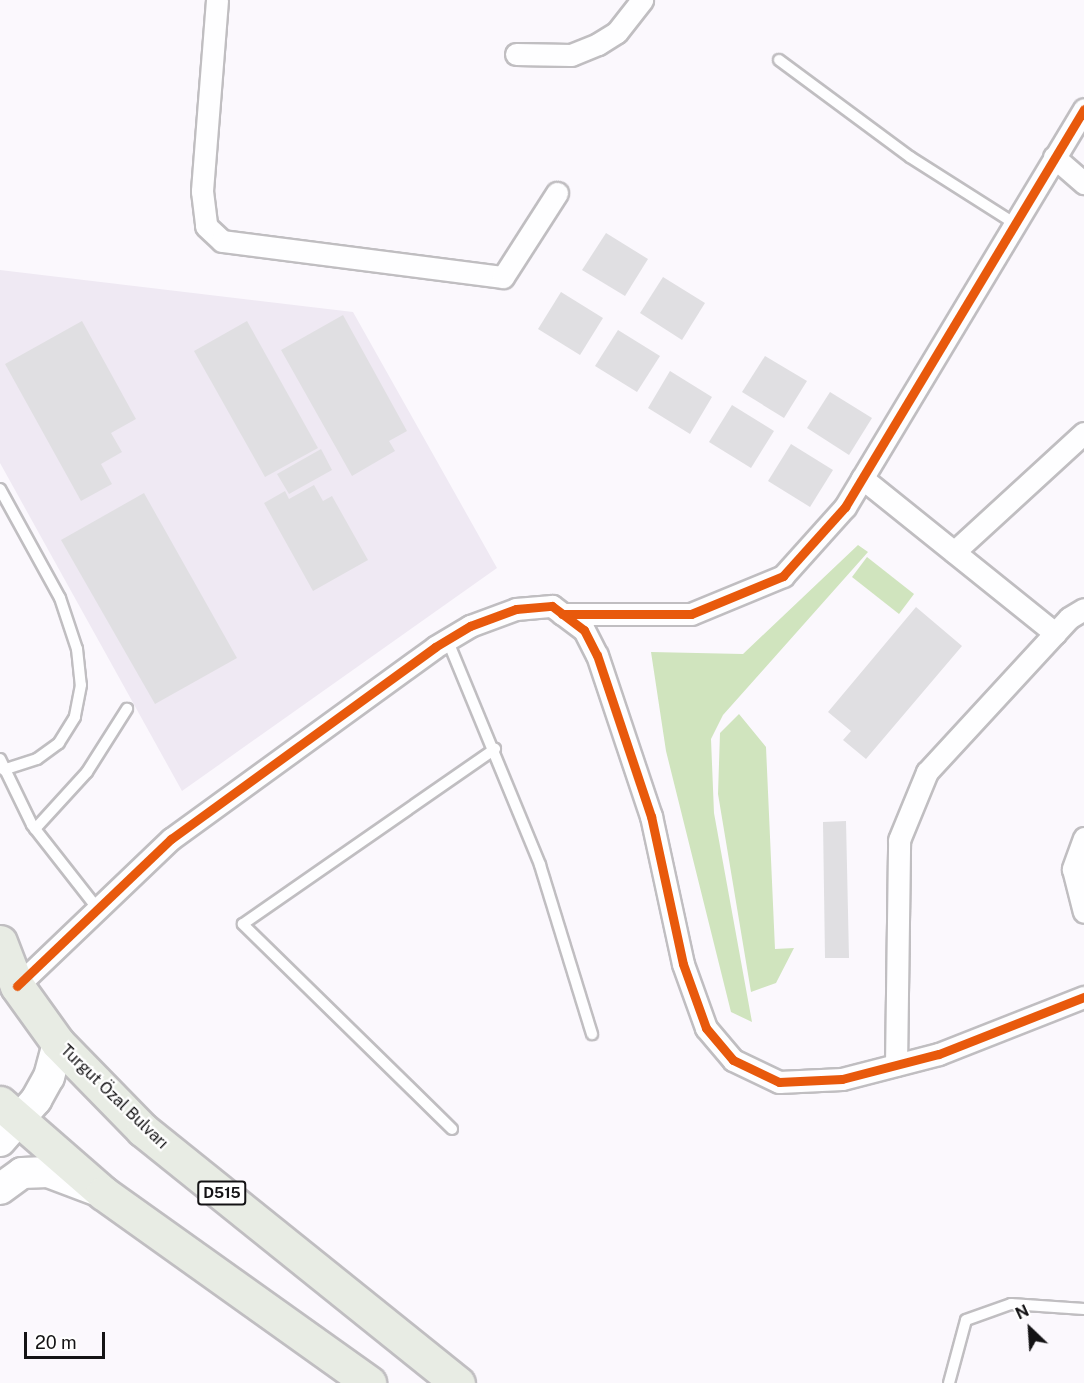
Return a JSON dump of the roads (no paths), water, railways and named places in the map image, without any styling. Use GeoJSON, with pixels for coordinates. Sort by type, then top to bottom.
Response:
{"type":"FeatureCollection","features":[{"type":"Feature","properties":{"kind":"highway","name":"Turgut Özal Bulvarı"},"geometry":{"type":"LineString","coordinates":[[0,942],[9,988],[58,1043],[143,1130],[458,1383]]}},
{"type":"Feature","properties":{"kind":"highway"},"geometry":{"type":"LineString","coordinates":[[5,1121],[369,1383]]}},
{"type":"Feature","properties":{"kind":"main road"},"geometry":{"type":"LineString","coordinates":[[5,1121],[36,1100],[49,1077],[58,1043]]}},
{"type":"Feature","properties":{"kind":"main road"},"geometry":{"type":"LineString","coordinates":[[0,1189],[22,1173],[48,1172],[103,1193]]}},
{"type":"Feature","properties":{"kind":"street"},"geometry":{"type":"LineString","coordinates":[[217,0],[202,191],[206,226],[222,241],[503,277],[556,193]]}},
{"type":"Feature","properties":{"kind":"street"},"geometry":{"type":"LineString","coordinates":[[516,54],[571,55],[598,44],[617,32],[642,0]]}},
{"type":"Feature","properties":{"kind":"street"},"geometry":{"type":"LineString","coordinates":[[562,614],[691,614],[783,576],[845,507],[1084,109]]}},
{"type":"Feature","properties":{"kind":"street"},"geometry":{"type":"LineString","coordinates":[[1054,157],[1084,183]]}},
{"type":"Feature","properties":{"kind":"street"},"geometry":{"type":"LineString","coordinates":[[954,552],[1084,432]]}},
{"type":"Feature","properties":{"kind":"street"},"geometry":{"type":"LineString","coordinates":[[862,478],[1055,633]]}},
{"type":"Feature","properties":{"kind":"street"},"geometry":{"type":"LineString","coordinates":[[9,988],[171,839],[447,639],[470,626],[516,609],[552,606],[584,630],[616,704],[651,816],[683,964],[706,1028],[733,1060],[779,1082],[842,1079],[939,1054],[1084,997]]}},
{"type":"Feature","properties":{"kind":"street"},"geometry":{"type":"LineString","coordinates":[[896,1065],[899,840],[927,772],[1069,618],[1084,609]]}},
{"type":"Feature","properties":{"kind":"street"},"geometry":{"type":"LineString","coordinates":[[1084,838],[1077,850],[1073,869],[1084,912]]}},
{"type":"Feature","properties":{"kind":"lane"},"geometry":{"type":"LineString","coordinates":[[778,60],[910,157],[1014,223]]}},
{"type":"Feature","properties":{"kind":"lane"},"geometry":{"type":"LineString","coordinates":[[0,489],[60,598],[77,649],[81,685],[75,717],[59,743],[37,759],[2,765],[35,829],[97,908]]}},
{"type":"Feature","properties":{"kind":"lane"},"geometry":{"type":"LineString","coordinates":[[447,639],[495,749],[540,865],[592,1034]]}},
{"type":"Feature","properties":{"kind":"lane"},"geometry":{"type":"LineString","coordinates":[[35,829],[87,772],[127,710]]}},
{"type":"Feature","properties":{"kind":"lane"},"geometry":{"type":"LineString","coordinates":[[452,1129],[243,924],[495,749]]}},
{"type":"Feature","properties":{"kind":"lane"},"geometry":{"type":"LineString","coordinates":[[949,1383],[966,1320],[1011,1304],[1084,1309]]}}]}
